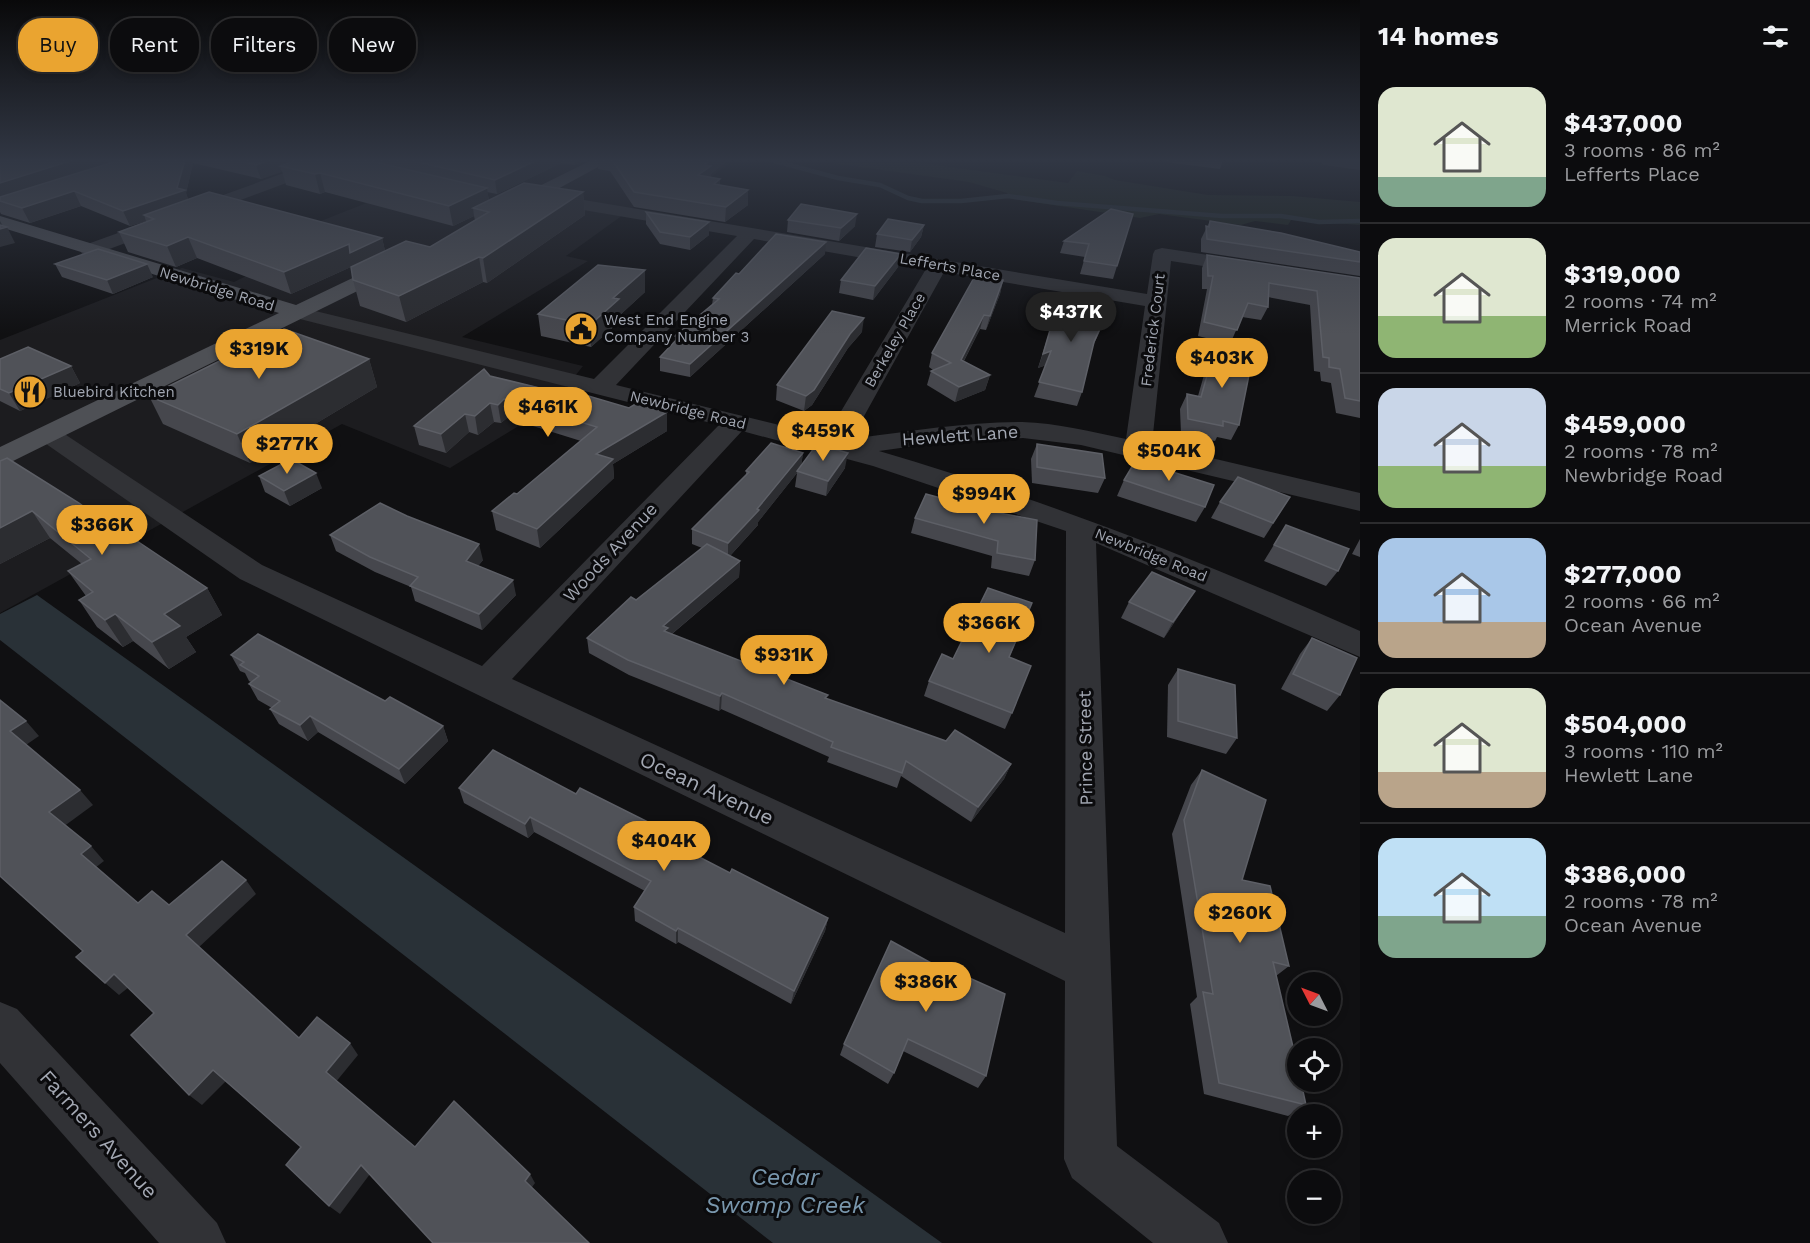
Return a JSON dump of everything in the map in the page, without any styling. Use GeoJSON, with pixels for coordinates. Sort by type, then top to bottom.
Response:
{"type":"FeatureCollection","features":[{"type":"Feature","properties":{"kind":"main road","name":"Newbridge Road"},"geometry":{"type":"LineString","coordinates":[[0,221],[298,313]]}},
{"type":"Feature","properties":{"kind":"main road"},"geometry":{"type":"LineString","coordinates":[[4,451],[48,434],[404,260]]}},
{"type":"Feature","properties":{"kind":"street"},"geometry":{"type":"LineString","coordinates":[[89,250],[175,218]]}},
{"type":"Feature","properties":{"kind":"street","name":"Lefferts Place"},"geometry":{"type":"LineString","coordinates":[[659,218],[1156,302]]}},
{"type":"Feature","properties":{"kind":"street"},"geometry":{"type":"LineString","coordinates":[[600,387],[750,233]]}},
{"type":"Feature","properties":{"kind":"street","name":"Frederick Court"},"geometry":{"type":"LineString","coordinates":[[1138,448],[1162,254],[1266,270]]}},
{"type":"Feature","properties":{"kind":"street","name":"Berkeley Place"},"geometry":{"type":"LineString","coordinates":[[842,448],[844,432],[850,418],[938,265]]}},
{"type":"Feature","properties":{"kind":"street","name":"Newbridge Road"},"geometry":{"type":"LineString","coordinates":[[298,313],[842,448],[976,490],[1159,557],[1360,645]]}},
{"type":"Feature","properties":{"kind":"street","name":"Woods Avenue"},"geometry":{"type":"LineString","coordinates":[[486,684],[736,422]]}},
{"type":"Feature","properties":{"kind":"street","name":"Hewlett Lane"},"geometry":{"type":"LineString","coordinates":[[842,448],[936,435],[1014,430],[1081,437],[1138,448],[1360,502]]}},
{"type":"Feature","properties":{"kind":"street","name":"Ocean Avenue"},"geometry":{"type":"LineString","coordinates":[[48,434],[251,572],[1088,968]]}},
{"type":"Feature","properties":{"kind":"street","name":"Prince Street"},"geometry":{"type":"LineString","coordinates":[[1081,528],[1088,968]]}},
{"type":"Feature","properties":{"kind":"street"},"geometry":{"type":"LineString","coordinates":[[1088,968],[1091,1159],[1199,1243]]}},
{"type":"Feature","properties":{"kind":"street","name":"Farmers Avenue"},"geometry":{"type":"LineString","coordinates":[[0,1026],[197,1243]]}},
{"type":"Feature","properties":{"kind":"shaded area"},"geometry":{"type":"Polygon","coordinates":[[[328,218],[619,218],[566,256],[588,261],[462,337],[583,366],[551,406],[450,468],[342,424],[0,613],[0,340],[182,268],[234,282],[279,260],[247,250],[328,218]]]}},
{"type":"Feature","properties":{"kind":"shaded area"},"geometry":{"type":"Polygon","coordinates":[[[1189,218],[1360,218],[1360,225],[1291,220],[1288,225],[1255,221],[1241,225],[1189,218]]]}},
{"type":"Feature","properties":{"kind":"water","name":"Cedar Swamp Creek"},"geometry":{"type":"Polygon","coordinates":[[[37,595],[942,1243],[773,1243],[0,640],[0,614],[37,595]]]}},
{"type":"Feature","properties":{"kind":"building"},"geometry":{"type":"Polygon","coordinates":[[[152,218],[307,218],[382,238],[350,253],[349,244],[284,272],[188,237],[167,246],[119,232],[154,219],[152,218]]]}},
{"type":"Feature","properties":{"kind":"building"},"geometry":{"type":"Polygon","coordinates":[[[479,218],[544,218],[483,258],[479,257],[399,296],[353,280],[351,267],[406,241],[430,247],[479,218]]]}},
{"type":"Feature","properties":{"kind":"building"},"geometry":{"type":"Polygon","coordinates":[[[650,218],[684,218],[709,222],[690,237],[660,232],[650,218]]]}},
{"type":"Feature","properties":{"kind":"building"},"geometry":{"type":"Polygon","coordinates":[[[790,218],[852,218],[841,228],[788,220],[790,218]]]}},
{"type":"Feature","properties":{"kind":"building"},"geometry":{"type":"Polygon","coordinates":[[[1098,218],[1132,218],[1117,266],[1084,261],[1089,244],[1064,241],[1098,218]]]}},
{"type":"Feature","properties":{"kind":"building"},"geometry":{"type":"Polygon","coordinates":[[[888,219],[924,225],[912,240],[877,234],[888,219]]]}},
{"type":"Feature","properties":{"kind":"building"},"geometry":{"type":"Polygon","coordinates":[[[1210,221],[1281,233],[1360,252],[1360,262],[1207,239],[1206,226],[1209,227],[1210,221]]]}},
{"type":"Feature","properties":{"kind":"building"},"geometry":{"type":"Polygon","coordinates":[[[776,234],[826,242],[690,364],[660,357],[679,337],[675,336],[719,299],[713,298],[776,234]]]}},
{"type":"Feature","properties":{"kind":"building"},"geometry":{"type":"Polygon","coordinates":[[[866,248],[901,254],[875,286],[841,280],[866,248]]]}},
{"type":"Feature","properties":{"kind":"building"},"geometry":{"type":"Polygon","coordinates":[[[98,249],[147,264],[107,280],[55,264],[98,249]]]}},
{"type":"Feature","properties":{"kind":"building"},"geometry":{"type":"Polygon","coordinates":[[[1207,255],[1360,278],[1360,401],[1345,398],[1340,369],[1329,367],[1329,358],[1323,357],[1317,291],[1269,283],[1268,307],[1248,303],[1237,330],[1204,322],[1213,276],[1208,276],[1207,255]]]}},
{"type":"Feature","properties":{"kind":"building"},"geometry":{"type":"Polygon","coordinates":[[[598,265],[645,270],[613,298],[619,299],[590,325],[538,314],[598,265]]]}},
{"type":"Feature","properties":{"kind":"building"},"geometry":{"type":"Polygon","coordinates":[[[975,276],[1003,280],[990,316],[984,315],[961,360],[990,375],[959,387],[931,371],[951,363],[932,353],[975,276]]]}},
{"type":"Feature","properties":{"kind":"building"},"geometry":{"type":"Polygon","coordinates":[[[1069,293],[1095,297],[1090,314],[1105,317],[1094,342],[1082,392],[1039,382],[1051,351],[1043,354],[1052,323],[1069,293]]]}},
{"type":"Feature","properties":{"kind":"building"},"geometry":{"type":"Polygon","coordinates":[[[832,311],[864,318],[850,334],[814,390],[806,396],[777,385],[832,311]]]}},
{"type":"Feature","properties":{"kind":"building"},"geometry":{"type":"Polygon","coordinates":[[[284,329],[369,359],[237,434],[149,396],[284,329]]]}},
{"type":"Feature","properties":{"kind":"building"},"geometry":{"type":"Polygon","coordinates":[[[28,347],[71,366],[9,393],[0,389],[0,359],[28,347]]]}},
{"type":"Feature","properties":{"kind":"building"},"geometry":{"type":"Polygon","coordinates":[[[1215,347],[1253,355],[1239,425],[1223,421],[1223,426],[1188,419],[1187,394],[1201,397],[1215,347]]]}},
{"type":"Feature","properties":{"kind":"building"},"geometry":{"type":"Polygon","coordinates":[[[484,369],[490,376],[560,393],[565,389],[629,408],[642,400],[667,412],[596,454],[613,459],[537,529],[492,511],[514,493],[517,494],[597,427],[504,399],[498,405],[490,403],[475,416],[465,414],[441,434],[414,426],[484,369]]]}},
{"type":"Feature","properties":{"kind":"building"},"geometry":{"type":"Polygon","coordinates":[[[771,443],[803,453],[757,509],[759,510],[728,543],[692,529],[749,472],[746,471],[771,443]]]}},
{"type":"Feature","properties":{"kind":"building"},"geometry":{"type":"Polygon","coordinates":[[[817,444],[848,453],[828,481],[797,471],[817,444]]]}},
{"type":"Feature","properties":{"kind":"building"},"geometry":{"type":"Polygon","coordinates":[[[1037,444],[1102,454],[1105,478],[1037,467],[1037,444]]]}},
{"type":"Feature","properties":{"kind":"building"},"geometry":{"type":"Polygon","coordinates":[[[1139,455],[1162,463],[1160,468],[1214,485],[1205,507],[1124,480],[1139,455]]]}},
{"type":"Feature","properties":{"kind":"building"},"geometry":{"type":"Polygon","coordinates":[[[7,458],[79,503],[121,535],[125,533],[207,588],[164,614],[180,626],[152,642],[115,614],[105,620],[79,600],[93,592],[68,571],[91,559],[32,511],[0,528],[0,461],[7,458]]]}},
{"type":"Feature","properties":{"kind":"building"},"geometry":{"type":"Polygon","coordinates":[[[291,459],[316,473],[284,491],[259,476],[291,459]]]}},
{"type":"Feature","properties":{"kind":"building"},"geometry":{"type":"Polygon","coordinates":[[[1238,477],[1290,497],[1273,523],[1220,502],[1238,477]]]}},
{"type":"Feature","properties":{"kind":"building"},"geometry":{"type":"Polygon","coordinates":[[[926,494],[989,511],[1037,520],[1035,560],[997,553],[998,541],[915,518],[926,494]]]}},
{"type":"Feature","properties":{"kind":"building"},"geometry":{"type":"Polygon","coordinates":[[[380,503],[479,544],[466,561],[513,580],[479,614],[410,586],[418,577],[370,557],[330,535],[380,503]]]}},
{"type":"Feature","properties":{"kind":"building"},"geometry":{"type":"Polygon","coordinates":[[[1286,525],[1349,549],[1338,571],[1274,545],[1286,525]]]}},
{"type":"Feature","properties":{"kind":"building"},"geometry":{"type":"Polygon","coordinates":[[[707,544],[740,561],[663,626],[668,628],[664,631],[828,695],[825,698],[946,741],[955,730],[1011,764],[978,807],[906,761],[902,773],[831,747],[833,742],[722,693],[720,696],[628,660],[587,638],[631,597],[636,600],[707,544]]]}},
{"type":"Feature","properties":{"kind":"building"},"geometry":{"type":"Polygon","coordinates":[[[1152,572],[1195,591],[1173,622],[1129,602],[1152,572]]]}},
{"type":"Feature","properties":{"kind":"building"},"geometry":{"type":"Polygon","coordinates":[[[988,588],[1032,603],[1009,657],[1031,666],[1012,713],[929,681],[942,654],[953,659],[988,588]]]}},
{"type":"Feature","properties":{"kind":"building"},"geometry":{"type":"Polygon","coordinates":[[[258,634],[385,701],[390,697],[443,726],[399,769],[310,716],[300,725],[270,709],[280,701],[249,684],[259,676],[240,665],[244,662],[231,655],[258,634]]]}},
{"type":"Feature","properties":{"kind":"building"},"geometry":{"type":"Polygon","coordinates":[[[1312,638],[1357,658],[1340,695],[1293,674],[1312,638]]]}},
{"type":"Feature","properties":{"kind":"building"},"geometry":{"type":"Polygon","coordinates":[[[1178,669],[1235,685],[1237,738],[1178,721],[1178,669]]]}},
{"type":"Feature","properties":{"kind":"building"},"geometry":{"type":"Polygon","coordinates":[[[0,700],[26,721],[10,731],[80,790],[49,812],[91,846],[81,854],[138,903],[152,891],[169,905],[222,861],[246,880],[186,935],[299,1038],[317,1017],[350,1043],[326,1072],[415,1147],[454,1101],[530,1174],[525,1181],[589,1243],[433,1243],[361,1165],[329,1206],[286,1165],[301,1147],[213,1070],[189,1095],[131,1035],[154,1013],[114,974],[105,983],[76,957],[83,951],[0,876],[0,700]]]}},
{"type":"Feature","properties":{"kind":"building"},"geometry":{"type":"Polygon","coordinates":[[[493,750],[576,794],[580,788],[654,825],[649,831],[730,873],[732,869],[828,918],[794,991],[678,928],[676,931],[634,907],[651,881],[530,817],[525,824],[459,788],[493,750]]]}},
{"type":"Feature","properties":{"kind":"building"},"geometry":{"type":"Polygon","coordinates":[[[1202,770],[1266,800],[1242,880],[1270,886],[1289,966],[1273,962],[1291,1038],[1287,1038],[1287,1092],[1303,1092],[1306,1104],[1219,1083],[1203,992],[1213,994],[1184,820],[1202,770]]]}},
{"type":"Feature","properties":{"kind":"building"},"geometry":{"type":"Polygon","coordinates":[[[891,941],[953,975],[954,971],[1005,994],[986,1076],[908,1039],[894,1073],[844,1044],[891,941]]]}},
{"type":"Feature","properties":{"kind":"waterway"},"geometry":{"type":"LineString","coordinates":[[1294,218],[1319,222],[1360,221]]}},
{"type":"Feature","properties":{"kind":"place","name":"West End Engine Company Number 3"},"geometry":{"type":"Point","coordinates":[581,329]}},
{"type":"Feature","properties":{"kind":"place","name":"Bluebird Kitchen"},"geometry":{"type":"Point","coordinates":[30,392]}}]}
